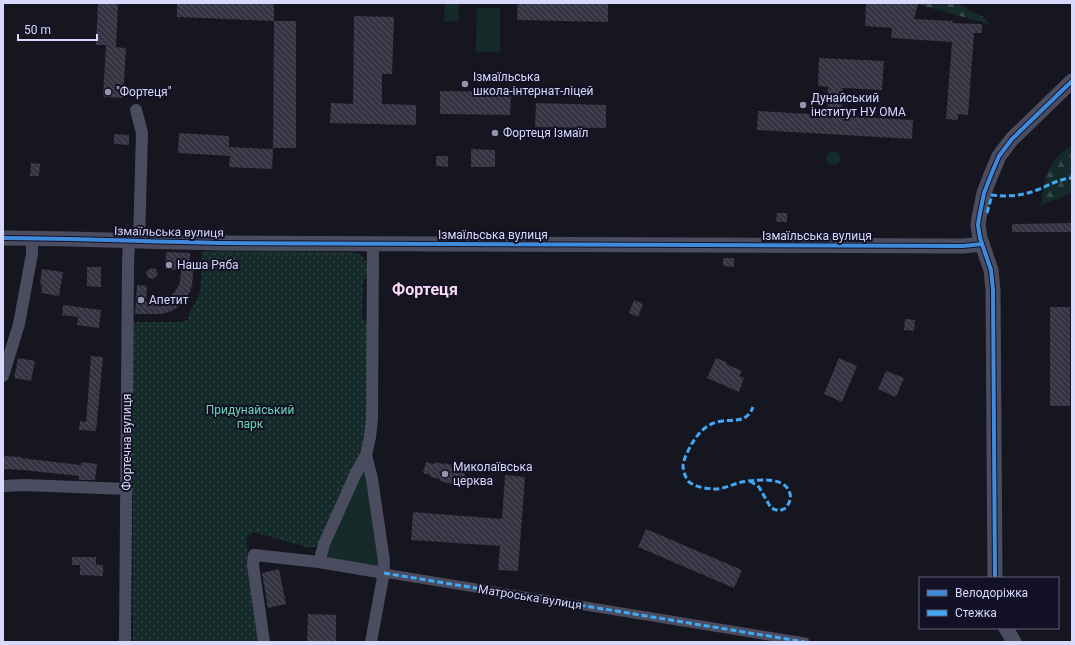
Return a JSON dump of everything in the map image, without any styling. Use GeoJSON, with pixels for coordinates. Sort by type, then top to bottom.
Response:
{"type":"FeatureCollection","features":[{"type":"Feature","properties":{"kind":"street"},"geometry":{"type":"LineString","coordinates":[[995,577],[993,290],[990,270],[979,232],[978,218],[987,184],[999,156],[1016,135],[1072,81]]}},
{"type":"Feature","properties":{"kind":"street","name":"Фортечна вулиця"},"geometry":{"type":"LineString","coordinates":[[125,642],[128,264],[134,241],[142,133],[136,110]]}},
{"type":"Feature","properties":{"kind":"street","name":"Ізмаїльська вулиця"},"geometry":{"type":"LineString","coordinates":[[3,238],[373,245],[964,246],[982,244]]}},
{"type":"Feature","properties":{"kind":"street"},"geometry":{"type":"LineString","coordinates":[[3,376],[6,356],[19,324],[25,297],[32,254],[32,238]]}},
{"type":"Feature","properties":{"kind":"street"},"geometry":{"type":"LineString","coordinates":[[319,562],[324,544],[356,473],[366,455],[370,437],[372,419],[373,245]]}},
{"type":"Feature","properties":{"kind":"street"},"geometry":{"type":"LineString","coordinates":[[366,455],[372,479],[384,573],[371,642]]}},
{"type":"Feature","properties":{"kind":"street"},"geometry":{"type":"LineString","coordinates":[[3,486],[30,485],[127,489]]}},
{"type":"Feature","properties":{"kind":"street","name":"Матроська вулиця"},"geometry":{"type":"LineString","coordinates":[[264,642],[253,565],[254,555],[319,562],[806,642]]}},
{"type":"Feature","properties":{"kind":"street"},"geometry":{"type":"LineString","coordinates":[[1007,629],[1014,642]]}},
{"type":"Feature","properties":{"kind":"green space"},"geometry":{"type":"Polygon","coordinates":[[[445,3],[459,3],[458,22],[444,21],[445,3]]]}},
{"type":"Feature","properties":{"kind":"green space"},"geometry":{"type":"Polygon","coordinates":[[[913,3],[960,3],[967,9],[983,17],[989,24],[913,3]]]}},
{"type":"Feature","properties":{"kind":"green space"},"geometry":{"type":"Polygon","coordinates":[[[477,8],[500,8],[500,52],[476,52],[477,8]]]}},
{"type":"Feature","properties":{"kind":"green space"},"geometry":{"type":"Polygon","coordinates":[[[1072,146],[1072,193],[1041,205],[1048,171],[1057,157],[1063,151],[1072,146]]]}},
{"type":"Feature","properties":{"kind":"green space"},"geometry":{"type":"Polygon","coordinates":[[[830,151],[836,151],[840,155],[840,161],[836,165],[830,165],[826,161],[826,155],[830,151]]]}},
{"type":"Feature","properties":{"kind":"green space","name":"Придунайський парк"},"geometry":{"type":"Polygon","coordinates":[[[202,251],[352,252],[357,253],[365,259],[368,273],[363,281],[362,318],[368,323],[366,427],[363,444],[320,542],[315,547],[310,548],[254,532],[246,539],[260,642],[133,642],[133,322],[182,322],[188,320],[190,312],[198,298],[200,289],[202,251]]]}},
{"type":"Feature","properties":{"kind":"green space"},"geometry":{"type":"Polygon","coordinates":[[[362,472],[366,472],[379,566],[326,559],[325,551],[362,472]]]}},
{"type":"Feature","properties":{"kind":"building"},"geometry":{"type":"Polygon","coordinates":[[[98,3],[118,3],[116,47],[126,48],[123,98],[103,97],[106,45],[96,45],[98,3]]]}},
{"type":"Feature","properties":{"kind":"building"},"geometry":{"type":"Polygon","coordinates":[[[177,3],[274,3],[274,21],[177,17],[177,3]]]}},
{"type":"Feature","properties":{"kind":"building"},"geometry":{"type":"Polygon","coordinates":[[[518,3],[608,3],[608,22],[517,20],[518,3]]]}},
{"type":"Feature","properties":{"kind":"building"},"geometry":{"type":"Polygon","coordinates":[[[866,3],[913,3],[918,4],[914,19],[953,21],[952,23],[982,24],[982,33],[974,33],[968,115],[958,114],[958,120],[946,119],[952,42],[891,38],[892,28],[865,26],[866,3]]]}},
{"type":"Feature","properties":{"kind":"building"},"geometry":{"type":"Polygon","coordinates":[[[354,16],[394,17],[392,74],[382,74],[382,104],[416,105],[416,125],[330,123],[331,103],[353,104],[354,16]]]}},
{"type":"Feature","properties":{"kind":"building"},"geometry":{"type":"Polygon","coordinates":[[[274,21],[296,21],[296,148],[273,148],[274,21]]]}},
{"type":"Feature","properties":{"kind":"building"},"geometry":{"type":"Polygon","coordinates":[[[819,58],[884,61],[882,90],[843,88],[841,116],[913,120],[912,139],[757,130],[758,111],[827,115],[828,87],[818,86],[819,58]]]}},
{"type":"Feature","properties":{"kind":"building"},"geometry":{"type":"Polygon","coordinates":[[[440,91],[511,92],[510,115],[440,114],[440,91]]]}},
{"type":"Feature","properties":{"kind":"building"},"geometry":{"type":"Polygon","coordinates":[[[536,103],[606,105],[606,128],[535,127],[536,103]]]}},
{"type":"Feature","properties":{"kind":"building"},"geometry":{"type":"Polygon","coordinates":[[[179,133],[229,136],[229,147],[273,149],[272,169],[229,167],[230,156],[178,153],[179,133]]]}},
{"type":"Feature","properties":{"kind":"building"},"geometry":{"type":"Polygon","coordinates":[[[114,134],[129,135],[129,145],[114,144],[114,134]]]}},
{"type":"Feature","properties":{"kind":"building"},"geometry":{"type":"Polygon","coordinates":[[[471,149],[495,150],[495,167],[471,167],[471,149]]]}},
{"type":"Feature","properties":{"kind":"building"},"geometry":{"type":"Polygon","coordinates":[[[436,156],[448,156],[448,167],[436,166],[436,156]]]}},
{"type":"Feature","properties":{"kind":"building"},"geometry":{"type":"Polygon","coordinates":[[[31,163],[40,164],[39,176],[30,176],[31,163]]]}},
{"type":"Feature","properties":{"kind":"building"},"geometry":{"type":"Polygon","coordinates":[[[777,213],[787,213],[787,222],[776,222],[777,213]]]}},
{"type":"Feature","properties":{"kind":"building"},"geometry":{"type":"Polygon","coordinates":[[[1072,223],[1072,232],[1012,232],[1012,224],[1072,223]]]}},
{"type":"Feature","properties":{"kind":"building"},"geometry":{"type":"Polygon","coordinates":[[[166,252],[190,253],[190,261],[194,261],[190,292],[181,304],[169,312],[161,314],[135,314],[137,285],[147,286],[146,302],[158,302],[168,299],[178,287],[181,270],[165,269],[166,252]]]}},
{"type":"Feature","properties":{"kind":"building"},"geometry":{"type":"Polygon","coordinates":[[[723,258],[734,258],[734,267],[723,266],[723,258]]]}},
{"type":"Feature","properties":{"kind":"building"},"geometry":{"type":"Polygon","coordinates":[[[87,267],[101,267],[101,287],[87,286],[87,267]]]}},
{"type":"Feature","properties":{"kind":"building"},"geometry":{"type":"Polygon","coordinates":[[[151,268],[156,269],[158,275],[153,279],[148,278],[146,272],[151,268]]]}},
{"type":"Feature","properties":{"kind":"building"},"geometry":{"type":"Polygon","coordinates":[[[42,269],[63,272],[59,296],[41,293],[42,285],[40,285],[42,269]]]}},
{"type":"Feature","properties":{"kind":"building"},"geometry":{"type":"Polygon","coordinates":[[[634,300],[643,304],[638,317],[629,313],[634,300]]]}},
{"type":"Feature","properties":{"kind":"building"},"geometry":{"type":"Polygon","coordinates":[[[63,305],[101,310],[99,328],[77,325],[78,317],[62,315],[63,305]]]}},
{"type":"Feature","properties":{"kind":"building"},"geometry":{"type":"Polygon","coordinates":[[[1050,307],[1070,307],[1070,406],[1050,406],[1050,307]]]}},
{"type":"Feature","properties":{"kind":"building"},"geometry":{"type":"Polygon","coordinates":[[[905,319],[915,320],[914,331],[904,330],[905,319]]]}},
{"type":"Feature","properties":{"kind":"building"},"geometry":{"type":"Polygon","coordinates":[[[91,356],[103,357],[96,431],[79,430],[80,421],[86,422],[91,356]]]}},
{"type":"Feature","properties":{"kind":"building"},"geometry":{"type":"Polygon","coordinates":[[[18,358],[35,361],[31,381],[14,378],[18,358]]]}},
{"type":"Feature","properties":{"kind":"building"},"geometry":{"type":"Polygon","coordinates":[[[716,358],[727,362],[726,364],[742,371],[739,376],[744,378],[739,392],[707,378],[716,358]]]}},
{"type":"Feature","properties":{"kind":"building"},"geometry":{"type":"Polygon","coordinates":[[[839,358],[857,366],[842,402],[824,394],[839,358]]]}},
{"type":"Feature","properties":{"kind":"building"},"geometry":{"type":"Polygon","coordinates":[[[886,371],[904,378],[896,397],[878,389],[886,371]]]}},
{"type":"Feature","properties":{"kind":"building"},"geometry":{"type":"Polygon","coordinates":[[[3,456],[81,465],[81,462],[97,464],[95,480],[79,480],[79,476],[3,469],[3,456]]]}},
{"type":"Feature","properties":{"kind":"building","name":"Миколаївська церква"},"geometry":{"type":"Polygon","coordinates":[[[426,462],[434,464],[434,462],[444,463],[460,467],[464,472],[465,478],[462,482],[455,485],[439,481],[440,479],[430,477],[431,475],[423,473],[426,462]]]}},
{"type":"Feature","properties":{"kind":"building"},"geometry":{"type":"Polygon","coordinates":[[[505,475],[525,477],[518,571],[498,570],[500,546],[411,540],[413,512],[502,519],[505,475]]]}},
{"type":"Feature","properties":{"kind":"building"},"geometry":{"type":"Polygon","coordinates":[[[646,529],[742,570],[734,588],[638,547],[646,529]]]}},
{"type":"Feature","properties":{"kind":"building"},"geometry":{"type":"Polygon","coordinates":[[[72,557],[96,557],[96,565],[103,565],[103,576],[80,575],[80,565],[72,565],[72,557]]]}},
{"type":"Feature","properties":{"kind":"building"},"geometry":{"type":"Polygon","coordinates":[[[279,569],[286,604],[268,608],[262,573],[279,569]]]}},
{"type":"Feature","properties":{"kind":"building"},"geometry":{"type":"Polygon","coordinates":[[[308,614],[336,615],[336,642],[307,642],[308,614]]]}},
{"type":"Feature","properties":{"kind":"marked path"},"geometry":{"type":"LineString","coordinates":[[991,195],[1008,196],[1026,194],[1058,181],[1072,178]]}},
{"type":"Feature","properties":{"kind":"marked path"},"geometry":{"type":"LineString","coordinates":[[987,213],[992,195]]}},
{"type":"Feature","properties":{"kind":"marked path"},"geometry":{"type":"LineString","coordinates":[[750,481],[759,487],[771,508],[779,511],[786,508],[790,495],[786,486],[781,483],[768,480],[754,480],[742,482],[718,489],[705,488],[689,482],[684,474],[683,465],[691,445],[705,428],[717,422],[743,419],[750,413],[753,407]]}},
{"type":"Feature","properties":{"kind":"marked path"},"geometry":{"type":"LineString","coordinates":[[384,573],[805,642]]}},
{"type":"Feature","properties":{"kind":"cycle path"},"geometry":{"type":"LineString","coordinates":[[995,577],[993,290],[991,270],[980,238],[978,225],[979,218],[984,193],[999,156],[1012,139],[1072,81]]}},
{"type":"Feature","properties":{"kind":"cycle path"},"geometry":{"type":"LineString","coordinates":[[3,238],[220,243],[685,246],[963,246],[982,244]]}},
{"type":"Feature","properties":{"kind":"place","name":"Ізмаїльська школа-інтернат-ліцей"},"geometry":{"type":"Point","coordinates":[465,84]}},
{"type":"Feature","properties":{"kind":"place","name":"\"Фортеця\""},"geometry":{"type":"Point","coordinates":[108,92]}},
{"type":"Feature","properties":{"kind":"place","name":"Дунайський інститут НУ ОМА"},"geometry":{"type":"Point","coordinates":[803,105]}},
{"type":"Feature","properties":{"kind":"place","name":"Фортеця Ізмаїл"},"geometry":{"type":"Point","coordinates":[495,133]}},
{"type":"Feature","properties":{"kind":"place","name":"Наша Ряба"},"geometry":{"type":"Point","coordinates":[169,265]}},
{"type":"Feature","properties":{"kind":"place","name":"Апетит"},"geometry":{"type":"Point","coordinates":[141,300]}},
{"type":"Feature","properties":{"kind":"place","name":"Миколаївська церква"},"geometry":{"type":"Point","coordinates":[445,474]}},
{"type":"Feature","properties":{"kind":"district","name":"Фортеця"},"geometry":{"type":"Point","coordinates":[425,289]}}]}
